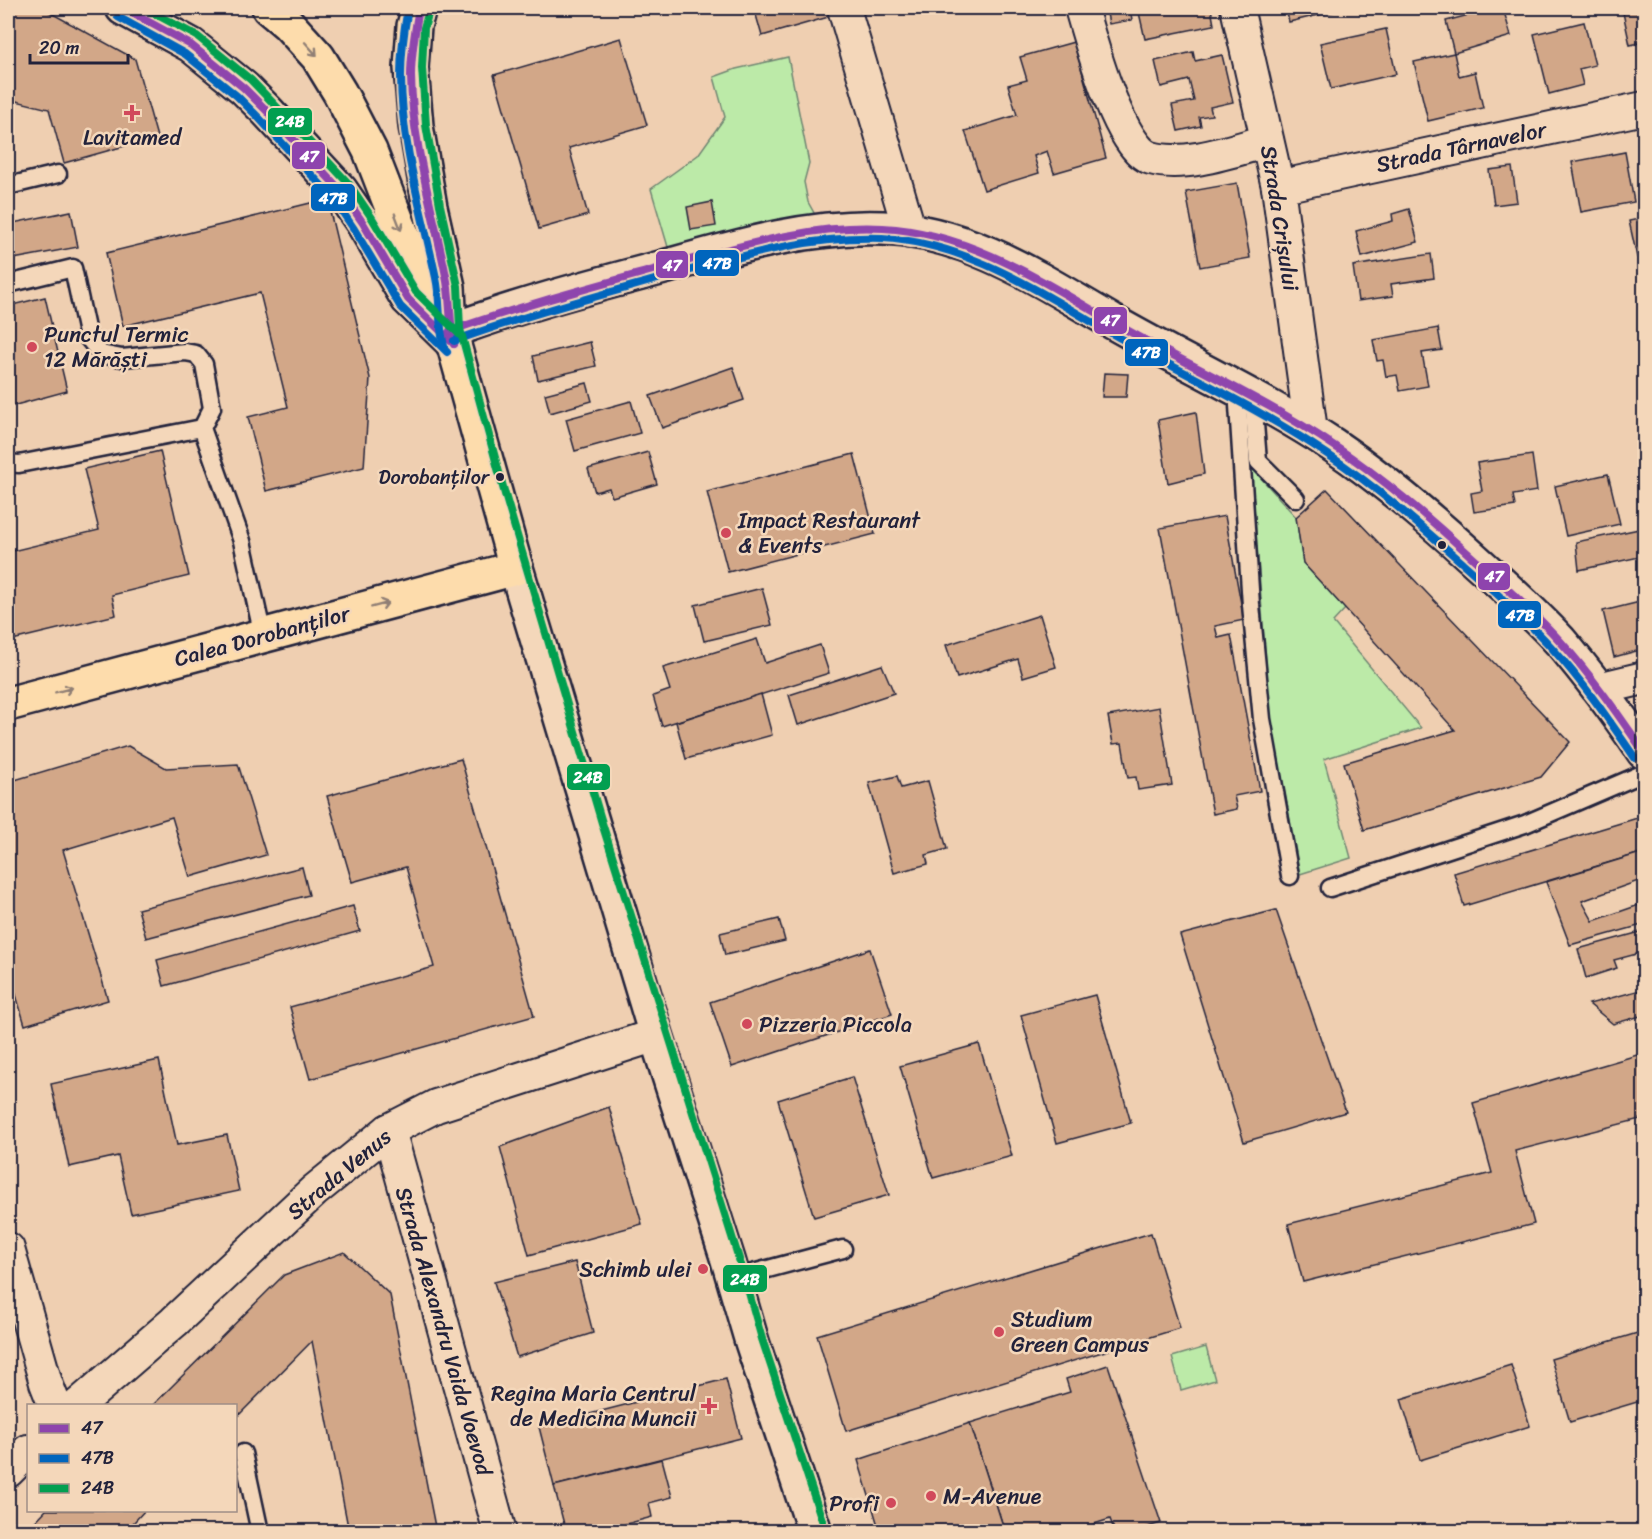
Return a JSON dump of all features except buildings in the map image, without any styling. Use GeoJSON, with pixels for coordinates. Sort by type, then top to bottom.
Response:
{"type":"FeatureCollection","features":[{"type":"Feature","properties":{"kind":"main road"},"geometry":{"type":"LineString","coordinates":[[123,8],[191,45],[244,88],[267,111],[341,191],[363,223],[408,299],[452,338]]}},
{"type":"Feature","properties":{"kind":"main road"},"geometry":{"type":"LineString","coordinates":[[269,8],[288,24],[318,57],[340,93],[370,152],[424,291],[452,338]]}},
{"type":"Feature","properties":{"kind":"main road"},"geometry":{"type":"LineString","coordinates":[[419,8],[414,26],[411,68],[416,126],[430,207],[448,287],[452,338],[516,568]]}},
{"type":"Feature","properties":{"kind":"main road","name":"Calea Dorobanților"},"geometry":{"type":"LineString","coordinates":[[8,704],[516,568]]}},
{"type":"Feature","properties":{"kind":"street"},"geometry":{"type":"LineString","coordinates":[[1081,8],[1118,120],[1138,150],[1149,158],[1196,159],[1267,141]]}},
{"type":"Feature","properties":{"kind":"street","name":"Strada Crișului"},"geometry":{"type":"LineString","coordinates":[[1237,8],[1278,187],[1311,431]]}},
{"type":"Feature","properties":{"kind":"street"},"geometry":{"type":"LineString","coordinates":[[845,12],[910,232]]}},
{"type":"Feature","properties":{"kind":"street","name":"Strada Târnavelor"},"geometry":{"type":"LineString","coordinates":[[1278,187],[1644,108]]}},
{"type":"Feature","properties":{"kind":"street"},"geometry":{"type":"LineString","coordinates":[[452,338],[489,317],[595,285],[775,238],[845,229],[885,228],[934,235],[974,248],[1013,266],[1311,431],[1376,476],[1456,543],[1559,641],[1644,752]]}},
{"type":"Feature","properties":{"kind":"street"},"geometry":{"type":"LineString","coordinates":[[516,568],[656,1035],[734,1278],[752,1342],[815,1532]]}},
{"type":"Feature","properties":{"kind":"street"},"geometry":{"type":"LineString","coordinates":[[1598,689],[1644,678]]}},
{"type":"Feature","properties":{"kind":"street","name":"Strada Venus"},"geometry":{"type":"LineString","coordinates":[[79,1404],[174,1322],[314,1191],[389,1130],[436,1106],[656,1035]]}},
{"type":"Feature","properties":{"kind":"street","name":"Strada Alexandru Vaida Voevod"},"geometry":{"type":"LineString","coordinates":[[389,1130],[500,1532]]}},
{"type":"Feature","properties":{"kind":"street"},"geometry":{"type":"LineString","coordinates":[[8,1250],[46,1383],[54,1404]]}},
{"type":"Feature","properties":{"kind":"street"},"geometry":{"type":"LineString","coordinates":[[8,1472],[27,1452]]}},
{"type":"Feature","properties":{"kind":"lane"},"geometry":{"type":"LineString","coordinates":[[8,186],[58,174]]}},
{"type":"Feature","properties":{"kind":"lane"},"geometry":{"type":"LineString","coordinates":[[8,284],[73,268],[88,338],[102,354],[122,358],[185,352],[196,354],[204,364],[212,408],[202,428],[242,541],[263,636]]}},
{"type":"Feature","properties":{"kind":"lane"},"geometry":{"type":"LineString","coordinates":[[1245,394],[1258,461],[1296,499]]}},
{"type":"Feature","properties":{"kind":"lane"},"geometry":{"type":"LineString","coordinates":[[1245,394],[1251,605],[1262,719],[1290,876]]}},
{"type":"Feature","properties":{"kind":"lane"},"geometry":{"type":"LineString","coordinates":[[8,463],[19,464],[202,428]]}},
{"type":"Feature","properties":{"kind":"lane"},"geometry":{"type":"LineString","coordinates":[[1330,888],[1525,824],[1644,773]]}},
{"type":"Feature","properties":{"kind":"lane"},"geometry":{"type":"LineString","coordinates":[[734,1278],[843,1249]]}},
{"type":"Feature","properties":{"kind":"lane"},"geometry":{"type":"LineString","coordinates":[[243,1454],[260,1532]]}},
{"type":"Feature","properties":{"kind":"green space"},"geometry":{"type":"Polygon","coordinates":[[[788,57],[809,163],[804,182],[808,202],[824,231],[673,264],[651,189],[698,155],[725,117],[714,77],[736,69],[788,57]]]}},
{"type":"Feature","properties":{"kind":"green space"},"geometry":{"type":"Polygon","coordinates":[[[1251,467],[1296,517],[1303,563],[1345,609],[1333,622],[1421,728],[1324,759],[1351,858],[1300,874],[1270,715],[1251,467]]]}},
{"type":"Feature","properties":{"kind":"green space"},"geometry":{"type":"Polygon","coordinates":[[[1206,1347],[1215,1380],[1181,1390],[1172,1357],[1206,1347]]]}},
{"type":"Feature","properties":{"kind":"transit line","name":"47"},"geometry":{"type":"LineString","coordinates":[[123,8],[191,45],[244,88],[267,111],[341,191],[363,223],[408,299],[454,344]]}},
{"type":"Feature","properties":{"kind":"transit line","name":"24B"},"geometry":{"type":"LineString","coordinates":[[144,8],[197,36],[251,80],[349,184],[416,292],[461,336]]}},
{"type":"Feature","properties":{"kind":"transit line","name":"47B"},"geometry":{"type":"LineString","coordinates":[[408,8],[401,67],[404,127],[436,278],[444,346]]}},
{"type":"Feature","properties":{"kind":"transit line","name":"47"},"geometry":{"type":"LineString","coordinates":[[419,8],[412,59],[412,101],[419,152],[448,284],[454,344]]}},
{"type":"Feature","properties":{"kind":"transit line","name":"24B"},"geometry":{"type":"LineString","coordinates":[[429,11],[424,28],[422,68],[426,125],[440,205],[458,286],[460,329],[506,498],[602,823],[762,1339],[825,1529]]}},
{"type":"Feature","properties":{"kind":"transit line","name":"47B"},"geometry":{"type":"LineString","coordinates":[[118,17],[185,54],[237,96],[259,118],[333,198],[400,306],[447,352]]}},
{"type":"Feature","properties":{"kind":"transit line","name":"47"},"geometry":{"type":"LineString","coordinates":[[450,331],[610,282],[745,245],[799,234],[827,230],[883,228],[916,232],[949,240],[980,251],[1039,279],[1308,429],[1370,471],[1440,529],[1550,630],[1593,681],[1644,752]]}},
{"type":"Feature","properties":{"kind":"transit line","name":"47B"},"geometry":{"type":"LineString","coordinates":[[454,341],[532,315],[772,249],[827,240],[882,238],[915,242],[947,250],[977,261],[1036,290],[1252,408],[1327,454],[1364,480],[1450,552],[1542,637],[1585,688],[1635,758]]}},
{"type":"Feature","properties":{"kind":"place","name":"Lavitamed"},"geometry":{"type":"Point","coordinates":[132,113]}},
{"type":"Feature","properties":{"kind":"place","name":"Punctul Termic 12 Mărăști"},"geometry":{"type":"Point","coordinates":[32,347]}},
{"type":"Feature","properties":{"kind":"place","name":"Dorobanților"},"geometry":{"type":"Point","coordinates":[500,477]}},
{"type":"Feature","properties":{"kind":"place","name":"Impact Restaurant & Events"},"geometry":{"type":"Point","coordinates":[726,533]}},
{"type":"Feature","properties":{"kind":"place","name":"Pizzeria Piccola"},"geometry":{"type":"Point","coordinates":[747,1024]}},
{"type":"Feature","properties":{"kind":"place","name":"Schimb ulei"},"geometry":{"type":"Point","coordinates":[703,1269]}},
{"type":"Feature","properties":{"kind":"place","name":"Studium Green Campus"},"geometry":{"type":"Point","coordinates":[999,1332]}},
{"type":"Feature","properties":{"kind":"place","name":"Regina Maria Centrul de Medicina Muncii"},"geometry":{"type":"Point","coordinates":[709,1406]}},
{"type":"Feature","properties":{"kind":"place","name":"M-Avenue"},"geometry":{"type":"Point","coordinates":[931,1496]}},
{"type":"Feature","properties":{"kind":"place","name":"Profi"},"geometry":{"type":"Point","coordinates":[891,1503]}}]}
